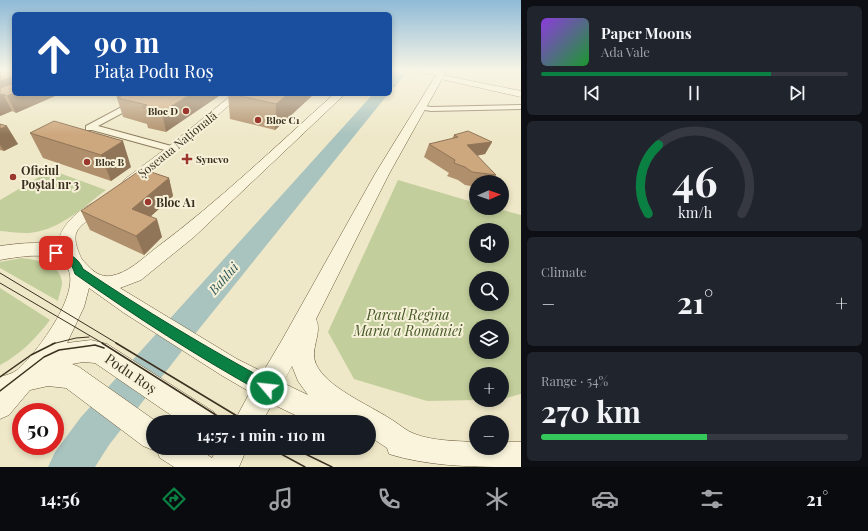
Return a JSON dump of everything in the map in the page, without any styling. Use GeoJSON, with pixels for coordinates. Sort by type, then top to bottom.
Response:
{"type":"FeatureCollection","features":[{"type":"Feature","properties":{"kind":"main road"},"geometry":{"type":"LineString","coordinates":[[251,415],[311,308],[382,174],[422,107],[428,92]]}},
{"type":"Feature","properties":{"kind":"main road"},"geometry":{"type":"LineString","coordinates":[[82,272],[110,284],[134,275],[188,233],[217,208],[338,96]]}},
{"type":"Feature","properties":{"kind":"main road"},"geometry":{"type":"LineString","coordinates":[[3,251],[30,249],[44,250],[67,257],[82,272],[131,307],[229,367],[292,401],[325,415]]}},
{"type":"Feature","properties":{"kind":"main road"},"geometry":{"type":"LineString","coordinates":[[0,406],[28,376],[54,343],[71,314],[82,272]]}},
{"type":"Feature","properties":{"kind":"main road"},"geometry":{"type":"LineString","coordinates":[[311,308],[303,348],[303,363],[308,375],[317,386],[329,396],[433,456]]}},
{"type":"Feature","properties":{"kind":"main road","name":"Podu Roș"},"geometry":{"type":"LineString","coordinates":[[28,376],[56,358],[90,350],[99,352],[194,415]]}},
{"type":"Feature","properties":{"kind":"main road"},"geometry":{"type":"LineString","coordinates":[[0,390],[28,376],[48,374],[70,376],[146,431]]}},
{"type":"Feature","properties":{"kind":"main road"},"geometry":{"type":"LineString","coordinates":[[376,436],[433,456],[496,458],[521,456]]}},
{"type":"Feature","properties":{"kind":"main road"},"geometry":{"type":"LineString","coordinates":[[181,455],[201,467]]}},
{"type":"Feature","properties":{"kind":"main road"},"geometry":{"type":"LineString","coordinates":[[223,467],[229,455]]}},
{"type":"Feature","properties":{"kind":"street"},"geometry":{"type":"LineString","coordinates":[[78,134],[141,102],[124,96]]}},
{"type":"Feature","properties":{"kind":"street","name":"Șoseaua Națională"},"geometry":{"type":"LineString","coordinates":[[82,272],[67,242],[68,232],[74,224],[172,149],[236,96]]}},
{"type":"Feature","properties":{"kind":"street"},"geometry":{"type":"LineString","coordinates":[[422,107],[431,109],[521,107]]}},
{"type":"Feature","properties":{"kind":"street"},"geometry":{"type":"LineString","coordinates":[[91,127],[172,149]]}},
{"type":"Feature","properties":{"kind":"green space"},"geometry":{"type":"Polygon","coordinates":[[[51,170],[106,190],[75,214],[49,228],[30,233],[0,231],[0,200],[51,170]]]}},
{"type":"Feature","properties":{"kind":"green space","name":"Parcul Regina Maria a României"},"geometry":{"type":"Polygon","coordinates":[[[398,180],[469,201],[469,215],[509,215],[509,212],[521,215],[521,394],[509,397],[509,367],[469,367],[469,400],[427,401],[354,379],[328,332],[398,180]]]}},
{"type":"Feature","properties":{"kind":"green space"},"geometry":{"type":"Polygon","coordinates":[[[22,258],[41,261],[57,271],[62,282],[58,301],[0,268],[0,262],[22,258]]]}},
{"type":"Feature","properties":{"kind":"green space"},"geometry":{"type":"Polygon","coordinates":[[[0,288],[50,320],[28,345],[8,361],[0,365],[0,288]]]}},
{"type":"Feature","properties":{"kind":"building"},"geometry":{"type":"Polygon","coordinates":[[[0,92],[12,92],[12,94],[7,96],[3,94],[0,95],[0,92]]]}},
{"type":"Feature","properties":{"kind":"building"},"geometry":{"type":"Polygon","coordinates":[[[121,96],[188,96],[162,112],[143,107],[147,105],[117,98],[121,96]]]}},
{"type":"Feature","properties":{"kind":"building"},"geometry":{"type":"Polygon","coordinates":[[[240,96],[286,96],[276,104],[240,96]]]}},
{"type":"Feature","properties":{"kind":"building"},"geometry":{"type":"Polygon","coordinates":[[[54,121],[123,141],[101,155],[30,133],[54,121]]]}},
{"type":"Feature","properties":{"kind":"building"},"geometry":{"type":"Polygon","coordinates":[[[0,124],[7,126],[0,129],[0,124]]]}},
{"type":"Feature","properties":{"kind":"building"},"geometry":{"type":"Polygon","coordinates":[[[468,131],[492,142],[467,145],[496,175],[472,172],[465,167],[454,163],[455,160],[429,144],[458,137],[454,135],[468,131]]]}},
{"type":"Feature","properties":{"kind":"building"},"geometry":{"type":"Polygon","coordinates":[[[142,169],[169,178],[132,209],[157,219],[136,236],[81,211],[142,169]]]}},
{"type":"Feature","properties":{"kind":"waterway","name":"Bahlui"},"geometry":{"type":"LineString","coordinates":[[70,467],[95,431],[188,319],[379,96]]}},
{"type":"Feature","properties":{"kind":"tram line"},"geometry":{"type":"LineString","coordinates":[[0,273],[118,344]]}},
{"type":"Feature","properties":{"kind":"tram line"},"geometry":{"type":"LineString","coordinates":[[0,283],[104,344]]}},
{"type":"Feature","properties":{"kind":"tram line"},"geometry":{"type":"LineString","coordinates":[[54,344],[76,338],[89,337]]}},
{"type":"Feature","properties":{"kind":"tram line"},"geometry":{"type":"LineString","coordinates":[[102,343],[216,415]]}},
{"type":"Feature","properties":{"kind":"tram line"},"geometry":{"type":"LineString","coordinates":[[116,343],[235,415]]}},
{"type":"Feature","properties":{"kind":"tram line"},"geometry":{"type":"LineString","coordinates":[[0,377],[31,355],[54,344]]}},
{"type":"Feature","properties":{"kind":"tram line"},"geometry":{"type":"LineString","coordinates":[[0,391],[44,357],[59,350],[95,345],[104,348]]}},
{"type":"Feature","properties":{"kind":"tram line"},"geometry":{"type":"LineString","coordinates":[[283,455],[305,467]]}},
{"type":"Feature","properties":{"kind":"tram line"},"geometry":{"type":"LineString","coordinates":[[307,455],[332,467]]}},
{"type":"Feature","properties":{"kind":"place","name":"Bloc D"},"geometry":{"type":"Point","coordinates":[186,111]}},
{"type":"Feature","properties":{"kind":"place","name":"Bloc C1"},"geometry":{"type":"Point","coordinates":[258,120]}},
{"type":"Feature","properties":{"kind":"place","name":"Synevo"},"geometry":{"type":"Point","coordinates":[187,159]}},
{"type":"Feature","properties":{"kind":"place","name":"Bloc B"},"geometry":{"type":"Point","coordinates":[87,162]}},
{"type":"Feature","properties":{"kind":"place","name":"Oficiul Poștal nr 3"},"geometry":{"type":"Point","coordinates":[13,177]}},
{"type":"Feature","properties":{"kind":"place","name":"Bloc A1"},"geometry":{"type":"Point","coordinates":[148,202]}},
{"type":"Feature","properties":{"kind":"route"},"geometry":{"type":"LineString","coordinates":[[56,253],[67,257],[76,264],[79,271],[93,282],[131,307],[229,367],[267,388]]}}]}
